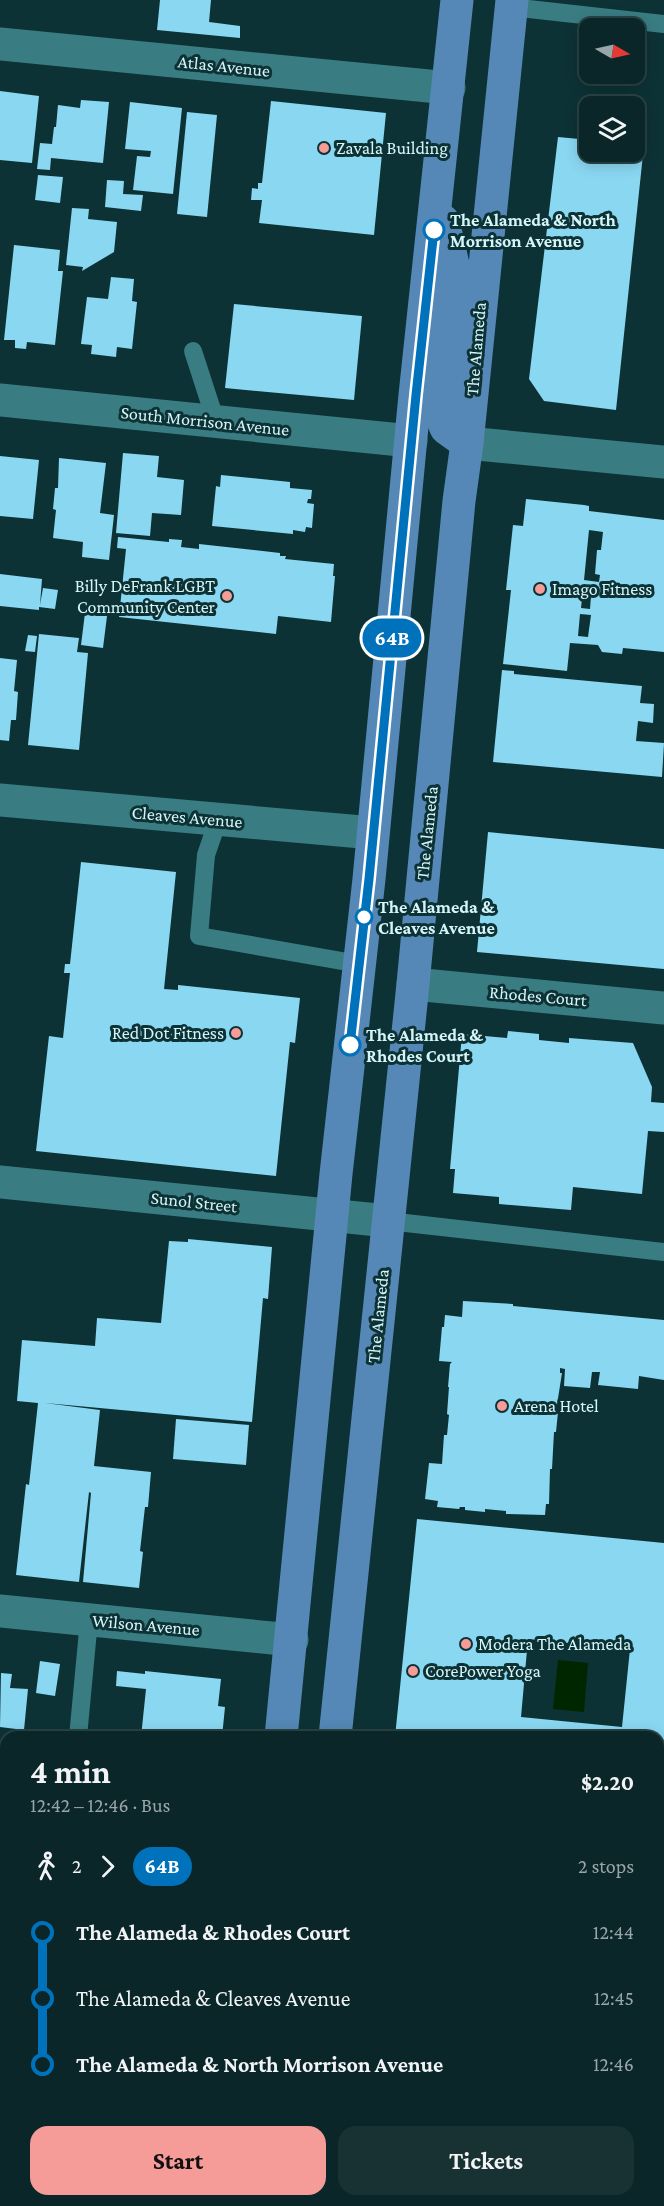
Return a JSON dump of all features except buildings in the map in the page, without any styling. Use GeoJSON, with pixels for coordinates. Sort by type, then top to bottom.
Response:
{"type":"FeatureCollection","features":[{"type":"Feature","properties":{"kind":"main road"},"geometry":{"type":"LineString","coordinates":[[282,1731],[457,0]]}},
{"type":"Feature","properties":{"kind":"main road","name":"The Alameda"},"geometry":{"type":"LineString","coordinates":[[336,1731],[511,4]]}},
{"type":"Feature","properties":{"kind":"main road"},"geometry":{"type":"LineString","coordinates":[[438,199],[454,269],[441,416],[446,428],[467,442]]}},
{"type":"Feature","properties":{"kind":"street","name":"Atlas Avenue"},"geometry":{"type":"LineString","coordinates":[[0,44],[448,88]]}},
{"type":"Feature","properties":{"kind":"street","name":"South Morrison Avenue"},"geometry":{"type":"LineString","coordinates":[[0,400],[411,441]]}},
{"type":"Feature","properties":{"kind":"street"},"geometry":{"type":"LineString","coordinates":[[467,442],[664,462]]}},
{"type":"Feature","properties":{"kind":"street","name":"Cleaves Avenue"},"geometry":{"type":"LineString","coordinates":[[0,800],[373,833]]}},
{"type":"Feature","properties":{"kind":"street","name":"Rhodes Court"},"geometry":{"type":"LineString","coordinates":[[413,984],[664,1008]]}},
{"type":"Feature","properties":{"kind":"street","name":"Sunol Street"},"geometry":{"type":"LineString","coordinates":[[0,1182],[388,1221]]}},
{"type":"Feature","properties":{"kind":"street","name":"Wilson Avenue"},"geometry":{"type":"LineString","coordinates":[[0,1611],[292,1640]]}},
{"type":"Feature","properties":{"kind":"lane"},"geometry":{"type":"LineString","coordinates":[[511,4],[664,24]]}},
{"type":"Feature","properties":{"kind":"lane"},"geometry":{"type":"LineString","coordinates":[[193,351],[216,422]]}},
{"type":"Feature","properties":{"kind":"lane"},"geometry":{"type":"LineString","coordinates":[[218,820],[206,855],[199,936],[359,964]]}},
{"type":"Feature","properties":{"kind":"lane"},"geometry":{"type":"LineString","coordinates":[[388,1221],[664,1252]]}},
{"type":"Feature","properties":{"kind":"lane"},"geometry":{"type":"LineString","coordinates":[[79,1731],[89,1620]]}},
{"type":"Feature","properties":{"kind":"shaded area"},"geometry":{"type":"Polygon","coordinates":[[[558,1660],[588,1663],[584,1712],[553,1709],[558,1660]]]}},
{"type":"Feature","properties":{"kind":"bus line","name":"64B"},"geometry":{"type":"LineString","coordinates":[[350,1045],[369,879],[434,230]]}},
{"type":"Feature","properties":{"kind":"place","name":"Zavala Building"},"geometry":{"type":"Point","coordinates":[324,148]}},
{"type":"Feature","properties":{"kind":"place","name":"The Alameda & North Morrison Avenue"},"geometry":{"type":"Point","coordinates":[434,230]}},
{"type":"Feature","properties":{"kind":"place","name":"Imago Fitness"},"geometry":{"type":"Point","coordinates":[540,589]}},
{"type":"Feature","properties":{"kind":"place","name":"Billy DeFrank LGBT Community Center"},"geometry":{"type":"Point","coordinates":[227,596]}},
{"type":"Feature","properties":{"kind":"place","name":"The Alameda & Cleaves Avenue"},"geometry":{"type":"Point","coordinates":[364,917]}},
{"type":"Feature","properties":{"kind":"place","name":"Red Dot Fitness"},"geometry":{"type":"Point","coordinates":[236,1033]}},
{"type":"Feature","properties":{"kind":"place","name":"The Alameda & Rhodes Court"},"geometry":{"type":"Point","coordinates":[350,1045]}},
{"type":"Feature","properties":{"kind":"place","name":"Arena Hotel"},"geometry":{"type":"Point","coordinates":[502,1406]}},
{"type":"Feature","properties":{"kind":"place","name":"Modera The Alameda"},"geometry":{"type":"Point","coordinates":[466,1644]}},
{"type":"Feature","properties":{"kind":"place","name":"CorePower Yoga"},"geometry":{"type":"Point","coordinates":[413,1671]}}]}
